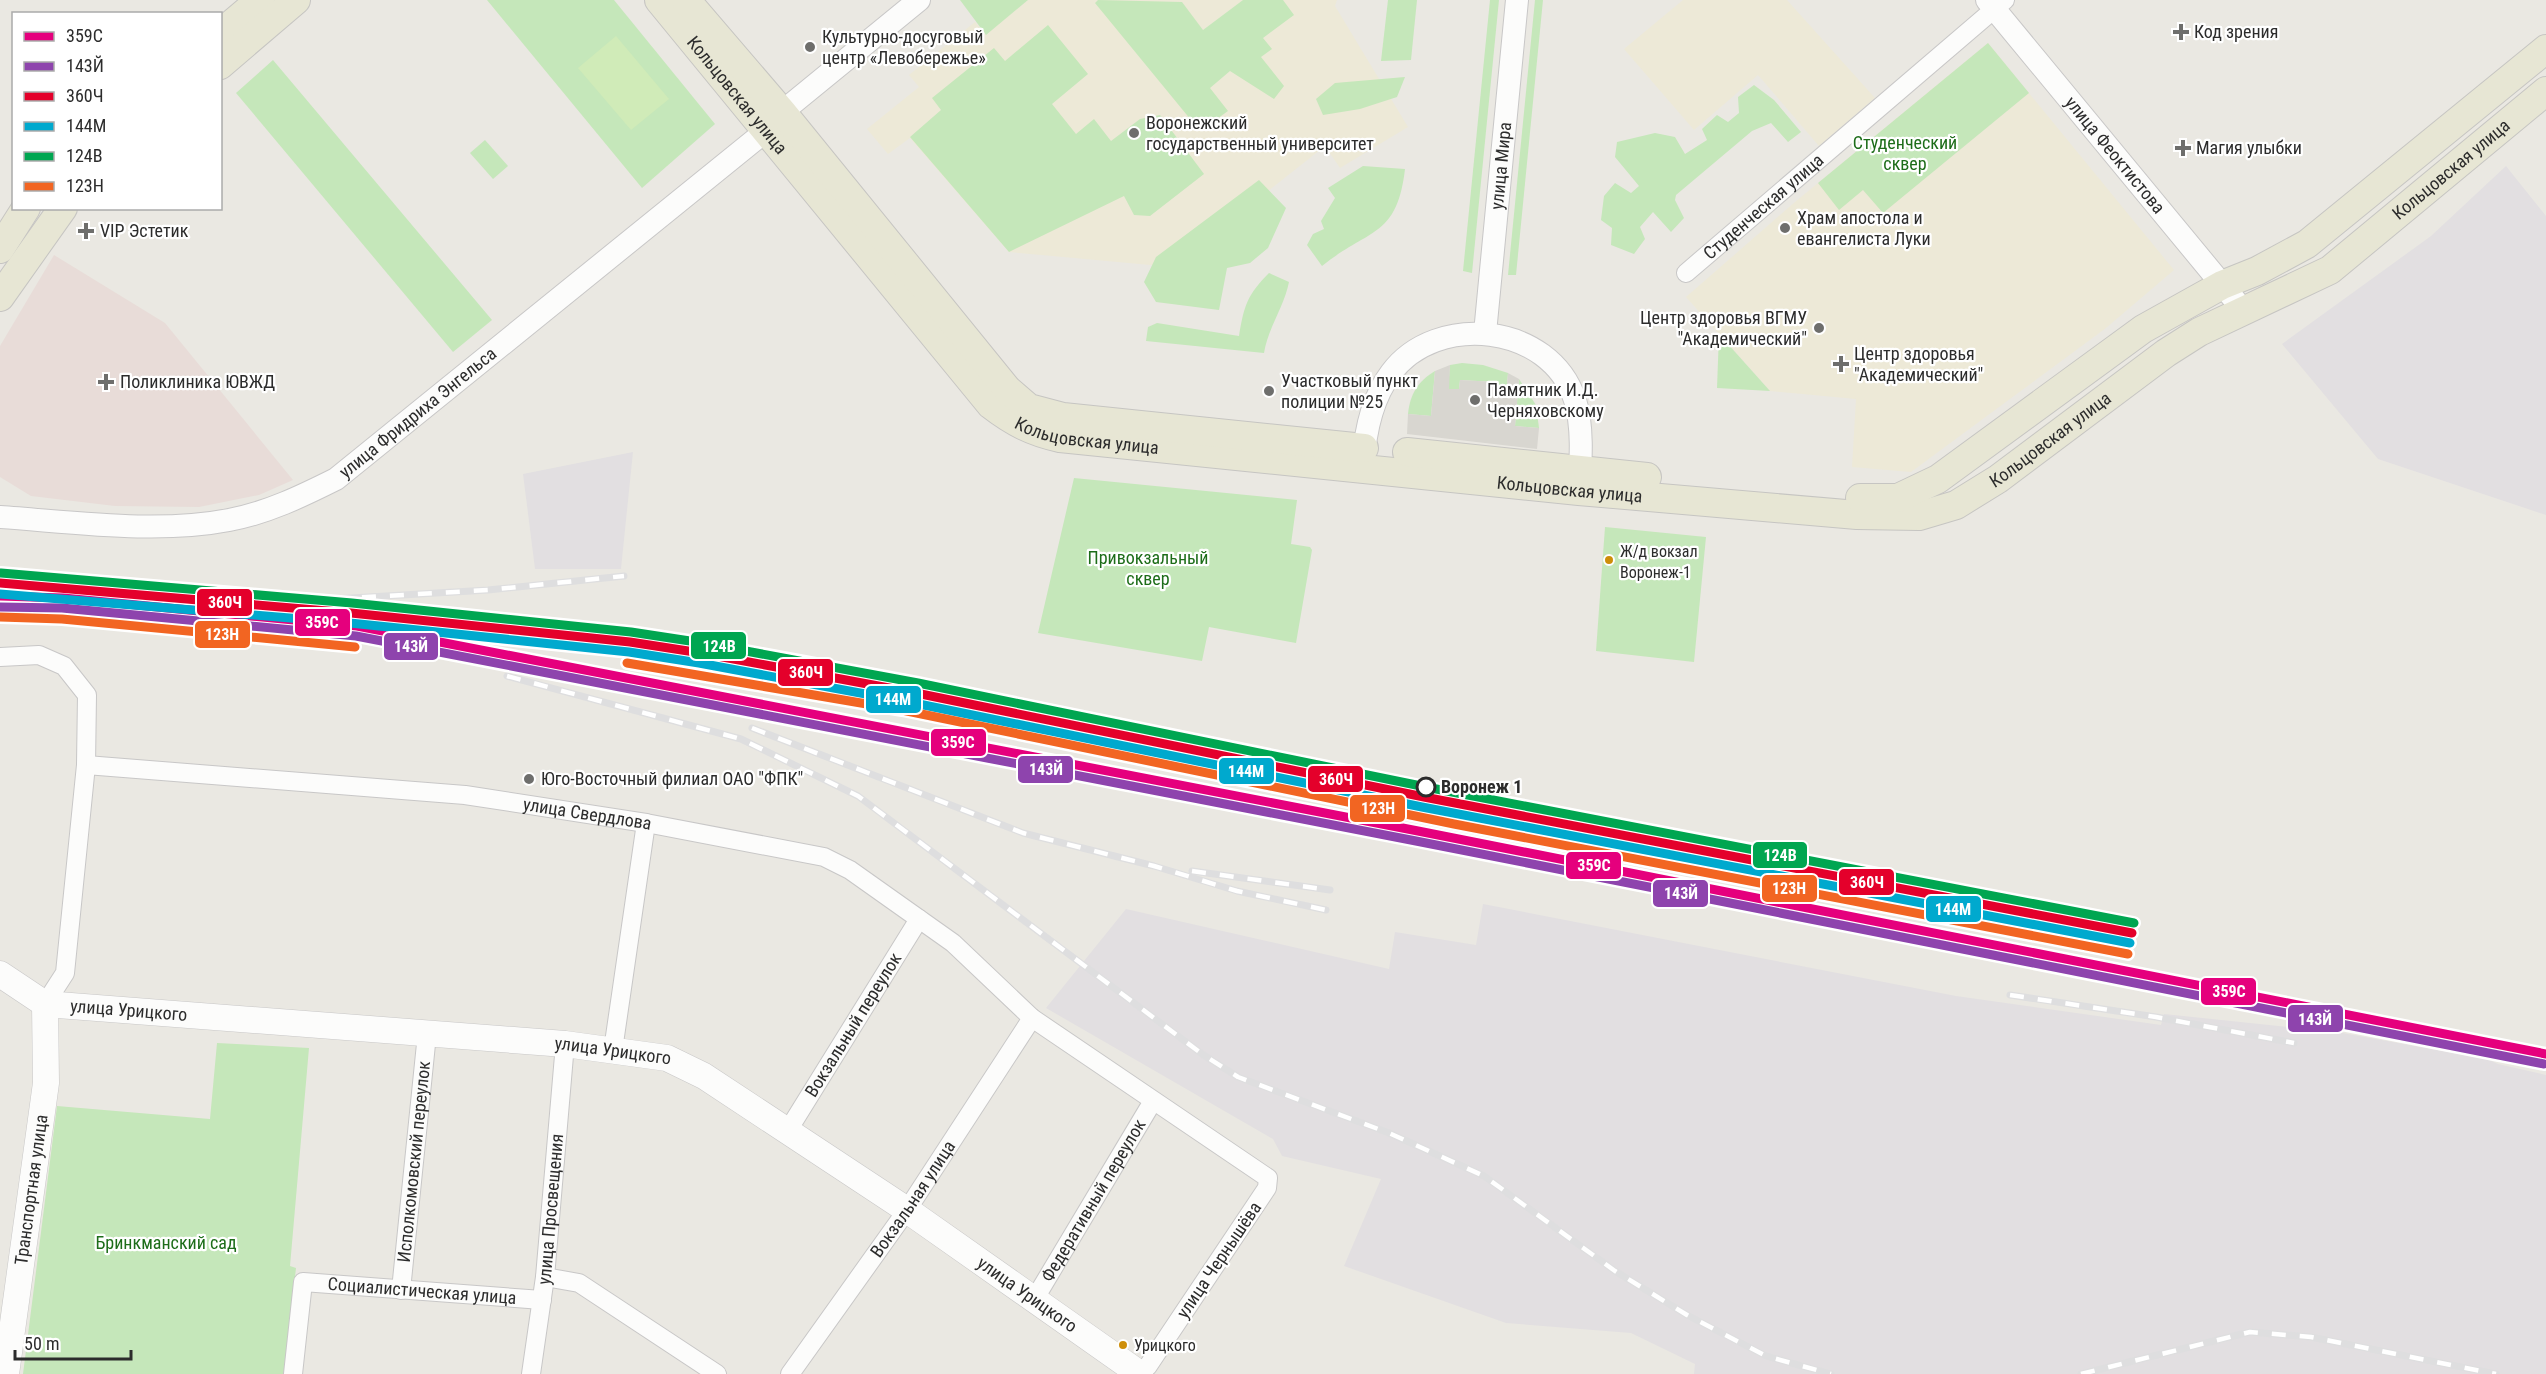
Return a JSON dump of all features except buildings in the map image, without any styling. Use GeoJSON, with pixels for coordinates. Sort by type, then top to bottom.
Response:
{"type":"FeatureCollection","features":[{"type":"Feature","properties":{"kind":"main road"},"geometry":{"type":"LineString","coordinates":[[222,32],[260,0]]}},
{"type":"Feature","properties":{"kind":"main road"},"geometry":{"type":"LineString","coordinates":[[222,63],[296,0]]}},
{"type":"Feature","properties":{"kind":"main road","name":"Кольцовская улица"},"geometry":{"type":"LineString","coordinates":[[659,0],[775,121]]}},
{"type":"Feature","properties":{"kind":"main road","name":"Кольцовская улица"},"geometry":{"type":"LineString","coordinates":[[686,0],[991,405],[1015,424],[1037,433],[1060,438],[1364,458],[1580,480],[1857,515],[1919,516],[1956,505],[1989,484],[2166,353],[2243,310],[2330,270],[2546,91]]}},
{"type":"Feature","properties":{"kind":"main road","name":"Кольцовская улица"},"geometry":{"type":"LineString","coordinates":[[1580,480],[1898,498],[1938,479],[2143,329],[2222,285],[2258,271],[2307,244],[2546,49]]}},
{"type":"Feature","properties":{"kind":"main road"},"geometry":{"type":"LineString","coordinates":[[0,249],[25,210]]}},
{"type":"Feature","properties":{"kind":"main road"},"geometry":{"type":"LineString","coordinates":[[0,297],[62,210]]}},
{"type":"Feature","properties":{"kind":"main road","name":"улица Урицкого"},"geometry":{"type":"LineString","coordinates":[[0,974],[45,1005],[565,1044],[667,1059],[705,1076],[907,1210],[1139,1374]]}},
{"type":"Feature","properties":{"kind":"main road","name":"Транспортная улица"},"geometry":{"type":"LineString","coordinates":[[6,1374],[46,1083],[45,1005]]}},
{"type":"Feature","properties":{"kind":"street","name":"улица Фридриха Энгельса"},"geometry":{"type":"LineString","coordinates":[[0,517],[134,524],[229,520],[288,503],[336,479],[920,0]]}},
{"type":"Feature","properties":{"kind":"street","name":"улица Мира"},"geometry":{"type":"LineString","coordinates":[[1485,333],[1517,0]]}},
{"type":"Feature","properties":{"kind":"street","name":"Студенческая улица"},"geometry":{"type":"LineString","coordinates":[[1686,273],[1996,3]]}},
{"type":"Feature","properties":{"kind":"street","name":"улица Феоктистова"},"geometry":{"type":"LineString","coordinates":[[1996,3],[2243,310]]}},
{"type":"Feature","properties":{"kind":"street"},"geometry":{"type":"LineString","coordinates":[[1364,458],[1379,392],[1391,372],[1410,353],[1435,338],[1461,333],[1485,333],[1530,347],[1549,362],[1562,377],[1575,399],[1580,435],[1580,480]]}},
{"type":"Feature","properties":{"kind":"street"},"geometry":{"type":"LineString","coordinates":[[0,657],[39,655],[64,666],[87,695],[86,765],[65,972],[45,1005]]}},
{"type":"Feature","properties":{"kind":"street","name":"улица Свердлова"},"geometry":{"type":"LineString","coordinates":[[86,765],[465,795],[646,823],[824,857],[850,870],[953,943],[1032,1018],[1263,1173]]}},
{"type":"Feature","properties":{"kind":"street"},"geometry":{"type":"LineString","coordinates":[[613,1050],[646,823]]}},
{"type":"Feature","properties":{"kind":"street","name":"Вокзальный переулок"},"geometry":{"type":"LineString","coordinates":[[787,1132],[920,919]]}},
{"type":"Feature","properties":{"kind":"street","name":"Вокзальная улица"},"geometry":{"type":"LineString","coordinates":[[790,1374],[907,1210],[1032,1018]]}},
{"type":"Feature","properties":{"kind":"street","name":"Исполкомовский переулок"},"geometry":{"type":"LineString","coordinates":[[401,1290],[427,1034]]}},
{"type":"Feature","properties":{"kind":"street","name":"улица Просвещения"},"geometry":{"type":"LineString","coordinates":[[531,1374],[545,1277],[565,1044]]}},
{"type":"Feature","properties":{"kind":"street","name":"Федеративный переулок"},"geometry":{"type":"LineString","coordinates":[[1034,1300],[1153,1101]]}},
{"type":"Feature","properties":{"kind":"street","name":"улица Чернышёва"},"geometry":{"type":"LineString","coordinates":[[1139,1374],[1148,1366],[1267,1188],[1268,1178],[1263,1173]]}},
{"type":"Feature","properties":{"kind":"street"},"geometry":{"type":"LineString","coordinates":[[545,1277],[579,1283],[717,1374]]}},
{"type":"Feature","properties":{"kind":"street","name":"Социалистическая улица"},"geometry":{"type":"LineString","coordinates":[[293,1374],[303,1282],[542,1300]]}},
{"type":"Feature","properties":{"kind":"shaded area","name":"Воронежский государственный университет"},"geometry":{"type":"Polygon","coordinates":[[[1028,0],[1337,0],[1335,6],[1408,127],[1340,168],[1325,146],[1172,267],[1009,252],[910,138],[888,154],[867,129],[919,87],[909,75],[975,22],[986,34],[1028,0]]]}},
{"type":"Feature","properties":{"kind":"shaded area"},"geometry":{"type":"Polygon","coordinates":[[[1683,0],[1787,0],[1875,98],[1819,146],[1758,75],[1694,130],[1624,49],[1683,0]]]}},
{"type":"Feature","properties":{"kind":"shaded area"},"geometry":{"type":"Polygon","coordinates":[[[1988,43],[2174,270],[2106,328],[1911,472],[1852,467],[1856,399],[1770,391],[1686,297],[1795,202],[1988,43]]]}},
{"type":"Feature","properties":{"kind":"shaded area"},"geometry":{"type":"Polygon","coordinates":[[[2506,166],[2546,216],[2546,515],[2378,459],[2282,344],[2431,236],[2506,166]]]}},
{"type":"Feature","properties":{"kind":"shaded area","name":"Поликлиника ЮВЖД"},"geometry":{"type":"Polygon","coordinates":[[[54,255],[165,323],[293,480],[259,495],[199,507],[115,506],[31,496],[0,477],[0,346],[54,255]]]}},
{"type":"Feature","properties":{"kind":"shaded area"},"geometry":{"type":"Polygon","coordinates":[[[1450,365],[1449,389],[1459,389],[1460,380],[1496,382],[1495,393],[1506,394],[1508,373],[1519,379],[1515,426],[1539,428],[1537,449],[1407,434],[1408,414],[1431,416],[1435,371],[1450,365]]]}},
{"type":"Feature","properties":{"kind":"shaded area"},"geometry":{"type":"Polygon","coordinates":[[[633,452],[621,569],[535,569],[523,474],[633,452]]]}},
{"type":"Feature","properties":{"kind":"shaded area"},"geometry":{"type":"Polygon","coordinates":[[[1483,904],[1956,996],[2161,1025],[2164,1014],[2337,1032],[2487,1059],[2498,1064],[2546,1075],[2546,1374],[1694,1374],[1695,1364],[1631,1333],[1506,1323],[1344,1266],[1381,1179],[1282,1156],[1273,1139],[1046,1008],[1126,909],[1389,969],[1395,932],[1476,945],[1483,904]]]}},
{"type":"Feature","properties":{"kind":"green space"},"geometry":{"type":"Polygon","coordinates":[[[487,0],[614,0],[715,124],[642,188],[487,0]]]}},
{"type":"Feature","properties":{"kind":"green space"},"geometry":{"type":"Polygon","coordinates":[[[960,0],[1028,0],[986,35],[960,0]]]}},
{"type":"Feature","properties":{"kind":"green space"},"geometry":{"type":"Polygon","coordinates":[[[1098,0],[1182,2],[1203,30],[1243,0],[1283,0],[1294,15],[1263,38],[1272,49],[1261,57],[1284,86],[1274,99],[1230,71],[1210,88],[1228,111],[1200,131],[1095,3],[1098,0]]]}},
{"type":"Feature","properties":{"kind":"green space"},"geometry":{"type":"Polygon","coordinates":[[[1388,0],[1417,0],[1411,60],[1381,61],[1388,0]]]}},
{"type":"Feature","properties":{"kind":"green space"},"geometry":{"type":"Polygon","coordinates":[[[1490,0],[1499,0],[1472,273],[1463,271],[1490,0]]]}},
{"type":"Feature","properties":{"kind":"green space"},"geometry":{"type":"Polygon","coordinates":[[[1535,0],[1543,0],[1516,275],[1508,275],[1535,0]]]}},
{"type":"Feature","properties":{"kind":"green space"},"geometry":{"type":"Polygon","coordinates":[[[1048,25],[1088,74],[1052,104],[1076,134],[1094,119],[1111,141],[1140,119],[1160,115],[1204,174],[1150,216],[1134,215],[1124,196],[1009,252],[910,137],[941,110],[932,98],[994,48],[1005,61],[1048,25]]]}},
{"type":"Feature","properties":{"kind":"green space"},"geometry":{"type":"Polygon","coordinates":[[[616,36],[669,99],[631,130],[578,68],[616,36]]]}},
{"type":"Feature","properties":{"kind":"green space","name":"Студенческий сквер"},"geometry":{"type":"Polygon","coordinates":[[[1988,43],[2029,93],[1883,213],[1863,190],[1839,210],[1818,183],[1988,43]]]}},
{"type":"Feature","properties":{"kind":"green space"},"geometry":{"type":"Polygon","coordinates":[[[273,60],[492,320],[453,352],[236,93],[273,60]]]}},
{"type":"Feature","properties":{"kind":"green space"},"geometry":{"type":"Polygon","coordinates":[[[1405,77],[1397,97],[1360,109],[1323,115],[1316,99],[1335,83],[1405,77]]]}},
{"type":"Feature","properties":{"kind":"green space"},"geometry":{"type":"Polygon","coordinates":[[[1754,85],[1774,100],[1801,132],[1788,142],[1771,123],[1752,131],[1676,195],[1675,200],[1684,218],[1671,232],[1653,212],[1640,227],[1645,239],[1634,254],[1611,245],[1612,228],[1601,220],[1604,196],[1615,183],[1631,193],[1639,186],[1615,157],[1617,142],[1655,133],[1675,137],[1685,154],[1707,140],[1702,129],[1717,115],[1728,122],[1739,113],[1738,97],[1754,85]]]}},
{"type":"Feature","properties":{"kind":"green space"},"geometry":{"type":"Polygon","coordinates":[[[485,140],[508,166],[493,179],[470,153],[485,140]]]}},
{"type":"Feature","properties":{"kind":"green space"},"geometry":{"type":"Polygon","coordinates":[[[1363,166],[1405,169],[1395,208],[1388,220],[1378,229],[1322,266],[1307,245],[1313,234],[1324,229],[1321,221],[1335,198],[1328,188],[1363,166]]]}},
{"type":"Feature","properties":{"kind":"green space"},"geometry":{"type":"Polygon","coordinates":[[[1259,180],[1286,208],[1268,248],[1250,263],[1227,268],[1219,310],[1156,302],[1144,282],[1156,257],[1259,180]]]}},
{"type":"Feature","properties":{"kind":"green space"},"geometry":{"type":"Polygon","coordinates":[[[1269,273],[1289,282],[1264,353],[1146,341],[1148,327],[1157,323],[1239,336],[1251,295],[1269,273]]]}},
{"type":"Feature","properties":{"kind":"green space"},"geometry":{"type":"Polygon","coordinates":[[[1719,334],[1770,391],[1717,388],[1719,334]]]}},
{"type":"Feature","properties":{"kind":"green space"},"geometry":{"type":"Polygon","coordinates":[[[1462,363],[1483,365],[1508,373],[1506,394],[1495,393],[1495,382],[1460,380],[1459,389],[1448,389],[1450,365],[1462,363]]]}},
{"type":"Feature","properties":{"kind":"green space"},"geometry":{"type":"Polygon","coordinates":[[[1435,371],[1431,416],[1408,414],[1416,389],[1435,371]]]}},
{"type":"Feature","properties":{"kind":"green space"},"geometry":{"type":"Polygon","coordinates":[[[1519,379],[1536,405],[1539,428],[1515,426],[1519,379]]]}},
{"type":"Feature","properties":{"kind":"green space","name":"Привокзальный сквер"},"geometry":{"type":"Polygon","coordinates":[[[1074,478],[1297,500],[1291,544],[1310,547],[1312,550],[1296,643],[1209,627],[1202,661],[1038,633],[1074,478]]]}},
{"type":"Feature","properties":{"kind":"green space"},"geometry":{"type":"Polygon","coordinates":[[[1605,527],[1706,537],[1694,662],[1596,651],[1605,527]]]}},
{"type":"Feature","properties":{"kind":"green space","name":"Бринкманский сад"},"geometry":{"type":"Polygon","coordinates":[[[217,1043],[309,1048],[290,1266],[296,1268],[284,1374],[23,1374],[57,1106],[210,1119],[217,1043]]]}},
{"type":"Feature","properties":{"kind":"railway"},"geometry":{"type":"LineString","coordinates":[[334,599],[488,590],[624,576]]}},
{"type":"Feature","properties":{"kind":"railway"},"geometry":{"type":"LineString","coordinates":[[507,676],[741,739],[858,796],[1202,1054],[1238,1077],[1389,1133],[1484,1176],[1615,1271],[1687,1315],[1766,1356],[1831,1374]]}},
{"type":"Feature","properties":{"kind":"railway"},"geometry":{"type":"LineString","coordinates":[[752,728],[1023,833],[1154,866],[1237,891],[1326,910]]}},
{"type":"Feature","properties":{"kind":"railway"},"geometry":{"type":"LineString","coordinates":[[1192,871],[1330,890]]}},
{"type":"Feature","properties":{"kind":"railway"},"geometry":{"type":"LineString","coordinates":[[2010,995],[2156,1017],[2294,1043]]}},
{"type":"Feature","properties":{"kind":"railway"},"geometry":{"type":"LineString","coordinates":[[2081,1374],[2250,1332],[2311,1337],[2496,1374]]}},
{"type":"Feature","properties":{"kind":"transit line","name":"124В"},"geometry":{"type":"LineString","coordinates":[[1,573],[352,603],[631,632],[703,643],[918,683],[1426,787],[2134,923]]}},
{"type":"Feature","properties":{"kind":"transit line","name":"360Ч"},"geometry":{"type":"LineString","coordinates":[[0,583],[351,613],[630,642],[701,653],[916,693],[1424,797],[2132,933]]}},
{"type":"Feature","properties":{"kind":"transit line","name":"144М"},"geometry":{"type":"LineString","coordinates":[[0,594],[350,623],[629,652],[699,663],[914,703],[1422,807],[2130,943]]}},
{"type":"Feature","properties":{"kind":"transit line","name":"359С"},"geometry":{"type":"LineString","coordinates":[[0,596],[63,598],[357,626],[1418,831],[2546,1054]]}},
{"type":"Feature","properties":{"kind":"transit line","name":"143Й"},"geometry":{"type":"LineString","coordinates":[[0,607],[62,608],[356,636],[1416,841],[2544,1064]]}},
{"type":"Feature","properties":{"kind":"transit line","name":"123Н"},"geometry":{"type":"LineString","coordinates":[[0,617],[62,619],[355,647]]}},
{"type":"Feature","properties":{"kind":"transit line","name":"123Н"},"geometry":{"type":"LineString","coordinates":[[627,663],[902,710],[1454,824],[2128,954]]}},
{"type":"Feature","properties":{"kind":"place","name":"Код зрения"},"geometry":{"type":"Point","coordinates":[2181,32]}},
{"type":"Feature","properties":{"kind":"place","name":"Культурно-досуговый центр «Левобережье»"},"geometry":{"type":"Point","coordinates":[810,47]}},
{"type":"Feature","properties":{"kind":"place","name":"Воронежский государственный университет"},"geometry":{"type":"Point","coordinates":[1134,133]}},
{"type":"Feature","properties":{"kind":"place","name":"Магия улыбки"},"geometry":{"type":"Point","coordinates":[2183,148]}},
{"type":"Feature","properties":{"kind":"place","name":"Храм апостола и евангелиста Луки"},"geometry":{"type":"Point","coordinates":[1785,228]}},
{"type":"Feature","properties":{"kind":"place","name":"VIP Эстетик"},"geometry":{"type":"Point","coordinates":[86,231]}},
{"type":"Feature","properties":{"kind":"place","name":"Центр здоровья ВГМУ \"Академический\""},"geometry":{"type":"Point","coordinates":[1819,328]}},
{"type":"Feature","properties":{"kind":"place","name":"Центр здоровья \"Академический\""},"geometry":{"type":"Point","coordinates":[1841,364]}},
{"type":"Feature","properties":{"kind":"place","name":"Поликлиника ЮВЖД"},"geometry":{"type":"Point","coordinates":[106,382]}},
{"type":"Feature","properties":{"kind":"place","name":"Участковый пункт полиции №25"},"geometry":{"type":"Point","coordinates":[1269,391]}},
{"type":"Feature","properties":{"kind":"place","name":"Памятник И.Д. Черняховскому"},"geometry":{"type":"Point","coordinates":[1475,400]}},
{"type":"Feature","properties":{"kind":"place","name":"Ж/д вокзал Воронеж-1"},"geometry":{"type":"Point","coordinates":[1609,560]}},
{"type":"Feature","properties":{"kind":"place","name":"Юго-Восточный филиал ОАО \"ФПК\""},"geometry":{"type":"Point","coordinates":[529,779]}},
{"type":"Feature","properties":{"kind":"place","name":"Воронеж 1"},"geometry":{"type":"Point","coordinates":[1426,787]}},
{"type":"Feature","properties":{"kind":"place","name":"Урицкого"},"geometry":{"type":"Point","coordinates":[1123,1345]}}]}
